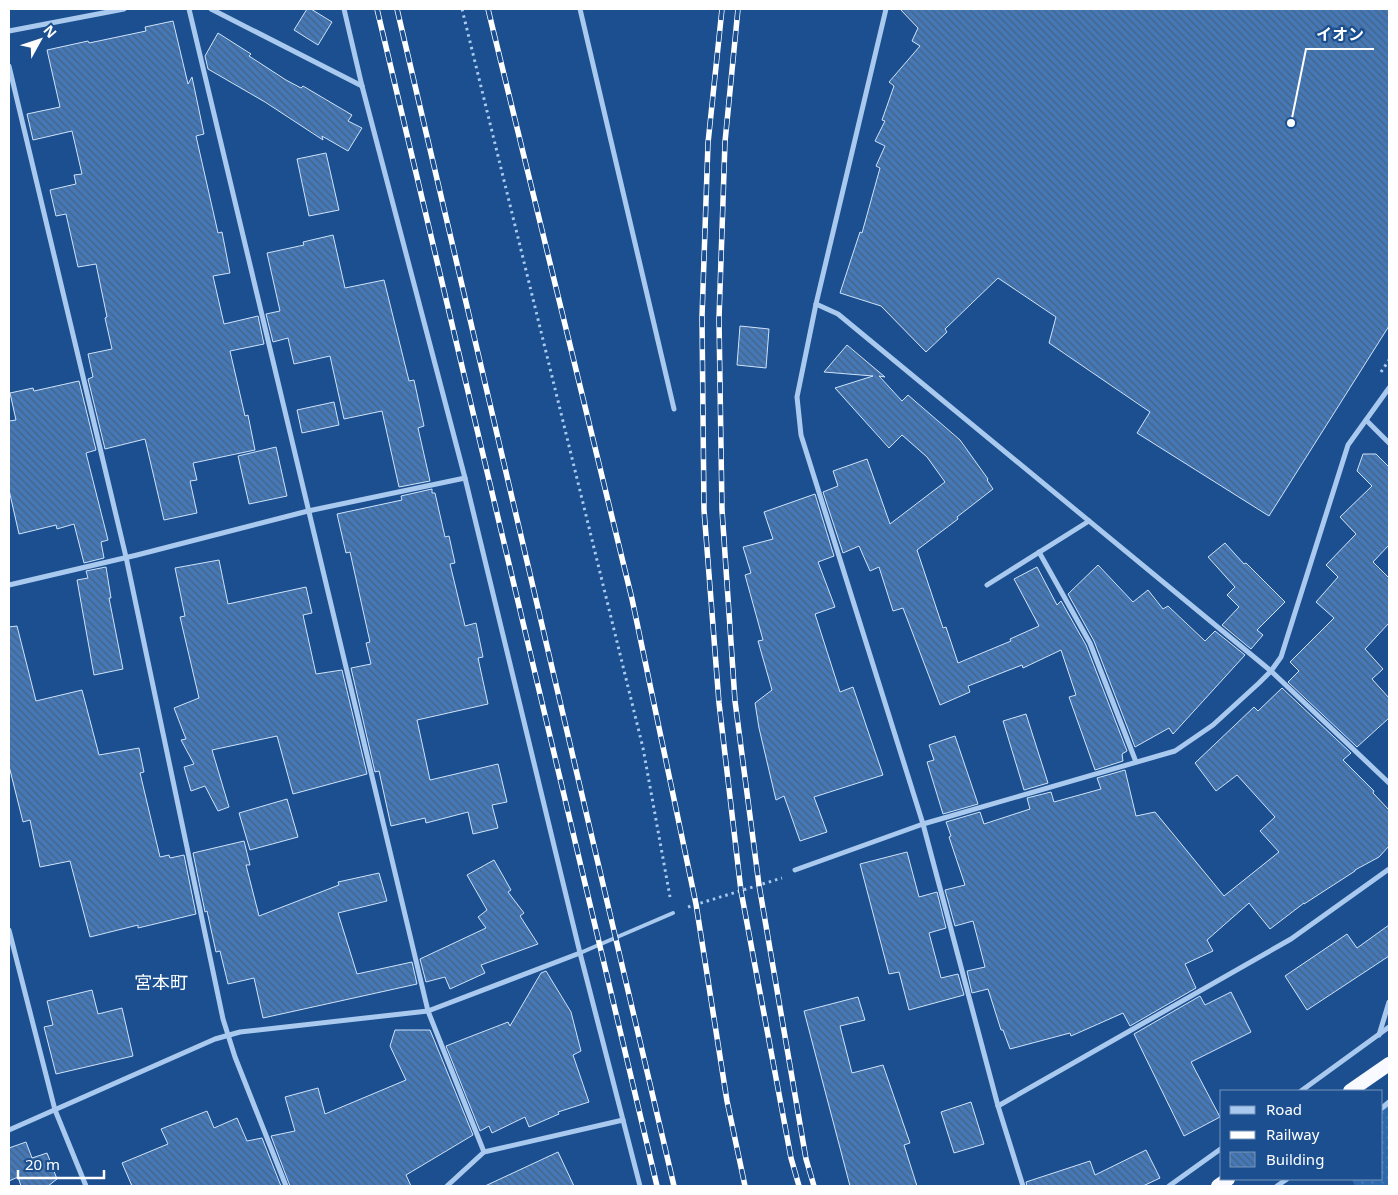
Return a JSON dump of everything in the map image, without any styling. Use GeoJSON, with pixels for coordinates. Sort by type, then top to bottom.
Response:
{"type":"FeatureCollection","features":[{"type":"Feature","properties":{"kind":"highway"},"geometry":{"type":"LineString","coordinates":[[1351,1090],[1389,1064]]}},
{"type":"Feature","properties":{"kind":"street"},"geometry":{"type":"LineString","coordinates":[[9,31],[124,9]]}},
{"type":"Feature","properties":{"kind":"street"},"geometry":{"type":"LineString","coordinates":[[190,9],[428,1011],[484,1152]]}},
{"type":"Feature","properties":{"kind":"street"},"geometry":{"type":"LineString","coordinates":[[211,9],[362,86]]}},
{"type":"Feature","properties":{"kind":"street"},"geometry":{"type":"LineString","coordinates":[[344,9],[362,86],[465,478],[580,953],[640,1186]]}},
{"type":"Feature","properties":{"kind":"street"},"geometry":{"type":"LineString","coordinates":[[580,9],[674,409]]}},
{"type":"Feature","properties":{"kind":"street"},"geometry":{"type":"LineString","coordinates":[[886,9],[816,304],[796,397],[800,435],[923,824],[998,1106],[1023,1186]]}},
{"type":"Feature","properties":{"kind":"street"},"geometry":{"type":"LineString","coordinates":[[9,66],[126,557],[223,1019],[235,1057],[286,1186]]}},
{"type":"Feature","properties":{"kind":"street"},"geometry":{"type":"LineString","coordinates":[[816,304],[838,314],[1271,671],[1389,784]]}},
{"type":"Feature","properties":{"kind":"street"},"geometry":{"type":"LineString","coordinates":[[795,870],[923,824],[1175,751],[1213,725],[1271,671],[1281,657],[1348,445],[1389,388]]}},
{"type":"Feature","properties":{"kind":"street"},"geometry":{"type":"LineString","coordinates":[[1366,420],[1389,443]]}},
{"type":"Feature","properties":{"kind":"street"},"geometry":{"type":"LineString","coordinates":[[9,585],[308,511],[465,478]]}},
{"type":"Feature","properties":{"kind":"street"},"geometry":{"type":"LineString","coordinates":[[986,585],[1089,521]]}},
{"type":"Feature","properties":{"kind":"street"},"geometry":{"type":"LineString","coordinates":[[1039,552],[1090,643],[1136,762]]}},
{"type":"Feature","properties":{"kind":"street"},"geometry":{"type":"LineString","coordinates":[[998,1106],[1291,939],[1389,869]]}},
{"type":"Feature","properties":{"kind":"street"},"geometry":{"type":"LineString","coordinates":[[9,930],[55,1110],[86,1186]]}},
{"type":"Feature","properties":{"kind":"street"},"geometry":{"type":"LineString","coordinates":[[9,1130],[216,1039],[240,1032],[428,1011],[580,953]]}},
{"type":"Feature","properties":{"kind":"street"},"geometry":{"type":"LineString","coordinates":[[1378,1035],[1389,1002]]}},
{"type":"Feature","properties":{"kind":"street"},"geometry":{"type":"LineString","coordinates":[[1302,1090],[1389,1027]]}},
{"type":"Feature","properties":{"kind":"street"},"geometry":{"type":"LineString","coordinates":[[447,1186],[484,1152],[623,1120]]}},
{"type":"Feature","properties":{"kind":"street"},"geometry":{"type":"LineString","coordinates":[[1169,1186],[1220,1149]]}},
{"type":"Feature","properties":{"kind":"lane"},"geometry":{"type":"LineString","coordinates":[[580,953],[673,913]]}},
{"type":"Feature","properties":{"kind":"path"},"geometry":{"type":"LineString","coordinates":[[462,9],[643,748],[673,913],[781,878],[795,870]]}},
{"type":"Feature","properties":{"kind":"shaded area"},"geometry":{"type":"Polygon","coordinates":[[[1389,1103],[1389,1185],[1355,1186],[1352,1180],[1383,1180],[1383,1106],[1389,1103]]]}},
{"type":"Feature","properties":{"kind":"building"},"geometry":{"type":"Polygon","coordinates":[[[307,9],[311,9],[332,22],[318,45],[294,30],[307,9]]]}},
{"type":"Feature","properties":{"kind":"building"},"geometry":{"type":"Polygon","coordinates":[[[900,9],[1389,9],[1389,326],[1269,516],[1137,433],[1150,412],[1049,343],[1056,317],[998,278],[945,329],[947,332],[926,352],[881,306],[840,293],[860,232],[862,233],[880,168],[876,166],[885,146],[875,141],[885,121],[882,120],[894,86],[889,82],[920,46],[912,41],[918,28],[900,9]]]}},
{"type":"Feature","properties":{"kind":"building"},"geometry":{"type":"Polygon","coordinates":[[[173,21],[188,84],[192,77],[204,134],[196,136],[218,233],[222,232],[230,273],[213,276],[224,324],[258,316],[264,344],[230,351],[245,416],[248,415],[255,450],[193,463],[197,480],[190,481],[197,513],[164,520],[145,439],[105,449],[88,379],[93,377],[88,354],[112,349],[96,264],[78,267],[66,214],[56,216],[50,190],[76,184],[74,175],[82,174],[72,131],[33,140],[27,114],[60,107],[47,50],[146,31],[145,27],[173,21]]]}},
{"type":"Feature","properties":{"kind":"building"},"geometry":{"type":"Polygon","coordinates":[[[218,33],[286,80],[301,88],[303,86],[352,115],[348,121],[362,128],[348,151],[322,136],[323,140],[265,102],[208,69],[205,56],[218,33]]]}},
{"type":"Feature","properties":{"kind":"building"},"geometry":{"type":"Polygon","coordinates":[[[326,153],[339,210],[309,216],[297,159],[326,153]]]}},
{"type":"Feature","properties":{"kind":"building"},"geometry":{"type":"Polygon","coordinates":[[[333,235],[345,288],[384,280],[409,381],[414,380],[424,426],[418,428],[430,481],[399,487],[382,411],[344,419],[330,356],[294,364],[288,338],[273,342],[266,314],[280,311],[267,253],[304,245],[303,242],[333,235]]]}},
{"type":"Feature","properties":{"kind":"building"},"geometry":{"type":"Polygon","coordinates":[[[740,326],[769,329],[766,368],[737,365],[740,326]]]}},
{"type":"Feature","properties":{"kind":"building"},"geometry":{"type":"Polygon","coordinates":[[[847,345],[885,377],[879,376],[902,401],[908,395],[960,440],[993,489],[917,550],[943,628],[946,627],[958,663],[1011,641],[1010,639],[1039,626],[1014,579],[1037,567],[1057,605],[1061,601],[1086,645],[1127,751],[1122,754],[1123,761],[1095,770],[1069,697],[1076,695],[1061,650],[1023,668],[1022,665],[968,686],[970,692],[940,705],[903,608],[893,611],[879,567],[870,571],[859,546],[843,553],[823,492],[838,486],[833,471],[867,459],[890,524],[945,482],[927,457],[902,435],[889,448],[835,388],[873,376],[824,372],[847,345]]]}},
{"type":"Feature","properties":{"kind":"building"},"geometry":{"type":"Polygon","coordinates":[[[79,381],[96,450],[86,453],[108,540],[101,542],[104,558],[84,563],[74,524],[57,529],[56,525],[19,534],[9,490],[9,421],[16,420],[10,393],[33,388],[34,391],[79,381]]]}},
{"type":"Feature","properties":{"kind":"building"},"geometry":{"type":"Polygon","coordinates":[[[334,402],[339,425],[302,433],[297,410],[334,402]]]}},
{"type":"Feature","properties":{"kind":"building"},"geometry":{"type":"Polygon","coordinates":[[[276,447],[287,496],[249,504],[238,456],[276,447]]]}},
{"type":"Feature","properties":{"kind":"building"},"geometry":{"type":"Polygon","coordinates":[[[1363,454],[1376,454],[1389,467],[1389,545],[1373,562],[1389,578],[1389,623],[1365,649],[1383,669],[1372,679],[1389,698],[1389,718],[1357,747],[1288,682],[1299,671],[1290,662],[1334,618],[1316,602],[1338,577],[1326,565],[1356,534],[1340,517],[1372,486],[1357,471],[1363,454]]]}},
{"type":"Feature","properties":{"kind":"building"},"geometry":{"type":"Polygon","coordinates":[[[432,489],[432,493],[435,493],[445,537],[449,536],[455,563],[450,564],[465,626],[476,623],[483,657],[478,658],[488,704],[417,720],[430,780],[498,764],[507,802],[492,805],[498,828],[473,834],[468,812],[426,823],[425,818],[391,826],[379,771],[375,772],[351,668],[371,664],[366,643],[370,642],[350,552],[346,553],[337,514],[402,500],[401,496],[432,489]]]}},
{"type":"Feature","properties":{"kind":"building"},"geometry":{"type":"Polygon","coordinates":[[[815,494],[834,556],[818,562],[835,607],[815,614],[840,692],[853,687],[883,775],[814,797],[827,832],[800,841],[784,796],[776,800],[759,728],[755,703],[772,690],[758,641],[763,640],[745,575],[751,573],[743,547],[773,539],[764,512],[815,494]]]}},
{"type":"Feature","properties":{"kind":"building"},"geometry":{"type":"Polygon","coordinates":[[[1225,543],[1244,564],[1246,563],[1285,602],[1257,630],[1263,635],[1251,649],[1222,625],[1239,607],[1227,595],[1235,587],[1208,557],[1225,543]]]}},
{"type":"Feature","properties":{"kind":"building"},"geometry":{"type":"Polygon","coordinates":[[[219,560],[228,604],[306,587],[312,613],[303,615],[316,674],[342,670],[367,774],[293,794],[277,736],[212,750],[229,807],[218,811],[205,786],[191,791],[184,767],[194,764],[181,740],[186,739],[174,708],[199,698],[180,617],[185,616],[175,568],[219,560]]]}},
{"type":"Feature","properties":{"kind":"building"},"geometry":{"type":"Polygon","coordinates":[[[1098,565],[1133,602],[1148,590],[1163,609],[1168,606],[1205,641],[1215,631],[1245,655],[1173,734],[1169,728],[1135,747],[1094,641],[1068,594],[1098,565]]]}},
{"type":"Feature","properties":{"kind":"building"},"geometry":{"type":"Polygon","coordinates":[[[106,567],[111,598],[109,598],[123,669],[94,675],[77,580],[88,578],[86,571],[106,567]]]}},
{"type":"Feature","properties":{"kind":"building"},"geometry":{"type":"Polygon","coordinates":[[[17,626],[36,701],[82,690],[99,755],[139,748],[144,772],[140,773],[160,857],[169,855],[170,858],[184,855],[196,914],[138,928],[138,925],[90,937],[70,861],[40,867],[30,820],[23,822],[9,766],[9,627],[17,626]]]}},
{"type":"Feature","properties":{"kind":"building"},"geometry":{"type":"Polygon","coordinates":[[[1282,688],[1351,753],[1343,760],[1374,791],[1373,793],[1389,810],[1389,846],[1379,857],[1304,903],[1270,929],[1249,903],[1207,940],[1213,951],[1185,964],[1196,988],[1130,1026],[1123,1013],[1071,1036],[1070,1033],[1010,1049],[1003,1030],[1001,1030],[988,989],[972,993],[967,971],[985,967],[973,921],[955,926],[945,890],[965,885],[946,822],[980,812],[984,824],[1030,809],[1027,798],[1051,792],[1054,802],[1101,789],[1097,778],[1125,770],[1136,816],[1155,812],[1224,896],[1279,852],[1260,831],[1275,817],[1237,775],[1216,791],[1195,763],[1254,707],[1258,711],[1282,688]]]}},
{"type":"Feature","properties":{"kind":"building"},"geometry":{"type":"Polygon","coordinates":[[[1026,714],[1048,783],[1024,790],[1003,721],[1026,714]]]}},
{"type":"Feature","properties":{"kind":"building"},"geometry":{"type":"Polygon","coordinates":[[[955,736],[978,804],[943,814],[927,762],[934,760],[929,745],[955,736]]]}},
{"type":"Feature","properties":{"kind":"building"},"geometry":{"type":"Polygon","coordinates":[[[287,799],[298,837],[250,850],[239,813],[287,799]]]}},
{"type":"Feature","properties":{"kind":"building"},"geometry":{"type":"Polygon","coordinates":[[[244,841],[250,865],[246,865],[259,916],[339,885],[338,882],[379,873],[387,901],[338,913],[357,974],[412,962],[417,984],[263,1018],[254,978],[228,984],[220,951],[216,952],[207,911],[205,912],[193,853],[244,841]]]}},
{"type":"Feature","properties":{"kind":"building"},"geometry":{"type":"Polygon","coordinates":[[[907,852],[919,897],[937,892],[946,928],[929,933],[941,978],[958,974],[964,995],[909,1010],[899,972],[889,974],[860,864],[907,852]]]}},
{"type":"Feature","properties":{"kind":"building"},"geometry":{"type":"Polygon","coordinates":[[[494,860],[511,890],[508,892],[524,913],[520,916],[538,944],[481,965],[485,973],[450,989],[445,977],[426,982],[420,959],[486,928],[478,917],[487,910],[467,875],[494,860]]]}},
{"type":"Feature","properties":{"kind":"building"},"geometry":{"type":"Polygon","coordinates":[[[1389,925],[1389,956],[1307,1010],[1285,976],[1347,934],[1357,948],[1389,925]]]}},
{"type":"Feature","properties":{"kind":"building"},"geometry":{"type":"Polygon","coordinates":[[[546,971],[571,1012],[581,1051],[573,1055],[589,1102],[558,1112],[559,1114],[529,1127],[525,1117],[492,1133],[489,1126],[480,1131],[446,1046],[508,1022],[510,1026],[541,973],[546,971]]]}},
{"type":"Feature","properties":{"kind":"building"},"geometry":{"type":"Polygon","coordinates":[[[92,990],[98,1014],[122,1008],[133,1056],[56,1074],[44,1027],[53,1025],[47,1001],[92,990]]]}},
{"type":"Feature","properties":{"kind":"building"},"geometry":{"type":"Polygon","coordinates":[[[1231,992],[1251,1032],[1191,1062],[1220,1117],[1184,1136],[1134,1034],[1200,996],[1205,1005],[1231,992]]]}},
{"type":"Feature","properties":{"kind":"building"},"geometry":{"type":"Polygon","coordinates":[[[858,997],[865,1020],[840,1026],[852,1073],[883,1065],[910,1143],[904,1145],[917,1186],[850,1186],[804,1011],[858,997]]]}},
{"type":"Feature","properties":{"kind":"building"},"geometry":{"type":"Polygon","coordinates":[[[395,1030],[430,1030],[473,1135],[406,1175],[411,1186],[290,1186],[271,1136],[295,1131],[285,1097],[318,1088],[325,1114],[406,1080],[390,1046],[395,1030]]]}},
{"type":"Feature","properties":{"kind":"building"},"geometry":{"type":"Polygon","coordinates":[[[971,1102],[984,1144],[954,1153],[941,1112],[971,1102]]]}},
{"type":"Feature","properties":{"kind":"building"},"geometry":{"type":"Polygon","coordinates":[[[207,1111],[214,1128],[237,1118],[247,1141],[262,1138],[281,1186],[132,1186],[122,1163],[168,1144],[161,1129],[207,1111]]]}},
{"type":"Feature","properties":{"kind":"building"},"geometry":{"type":"Polygon","coordinates":[[[26,1142],[32,1158],[47,1153],[57,1179],[48,1186],[21,1186],[18,1177],[9,1181],[9,1148],[26,1142]]]}},
{"type":"Feature","properties":{"kind":"building"},"geometry":{"type":"Polygon","coordinates":[[[1146,1150],[1160,1178],[1143,1186],[1027,1186],[1026,1182],[1090,1161],[1095,1175],[1146,1150]]]}},
{"type":"Feature","properties":{"kind":"building"},"geometry":{"type":"Polygon","coordinates":[[[558,1152],[574,1186],[485,1186],[558,1152]]]}},
{"type":"Feature","properties":{"kind":"railway"},"geometry":{"type":"LineString","coordinates":[[377,9],[657,1186]]}},
{"type":"Feature","properties":{"kind":"railway"},"geometry":{"type":"LineString","coordinates":[[397,9],[674,1186]]}},
{"type":"Feature","properties":{"kind":"railway"},"geometry":{"type":"LineString","coordinates":[[488,9],[632,599],[696,904],[727,1101],[745,1186]]}},
{"type":"Feature","properties":{"kind":"railway"},"geometry":{"type":"LineString","coordinates":[[722,9],[708,143],[702,317],[704,510],[719,703],[741,891],[791,1158],[799,1186]]}},
{"type":"Feature","properties":{"kind":"railway"},"geometry":{"type":"LineString","coordinates":[[738,9],[725,142],[719,319],[722,510],[735,701],[759,885],[806,1159],[814,1186]]}},
{"type":"Feature","properties":{"kind":"place","name":"イオン"},"geometry":{"type":"Point","coordinates":[1291,123]}},
{"type":"Feature","properties":{"kind":"district","name":"宮本町"},"geometry":{"type":"Point","coordinates":[161,983]}}]}
